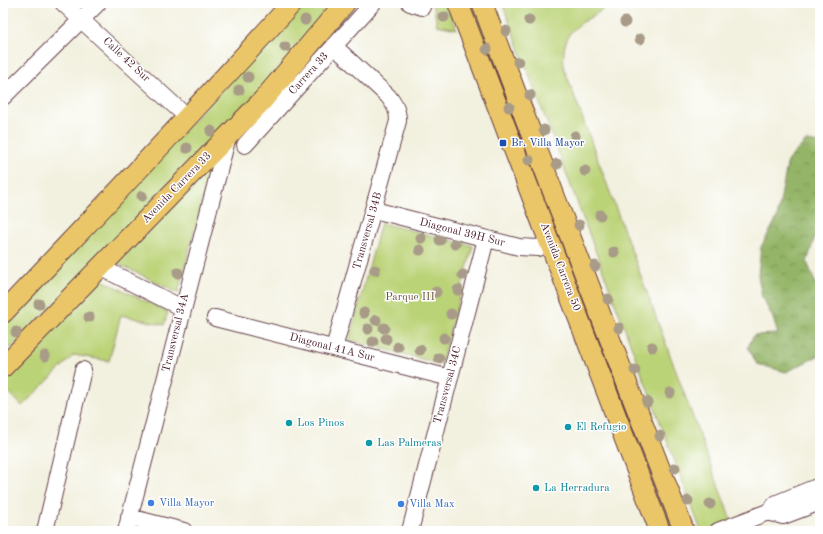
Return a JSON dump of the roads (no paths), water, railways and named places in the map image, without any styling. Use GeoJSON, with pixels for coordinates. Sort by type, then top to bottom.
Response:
{"type":"FeatureCollection","features":[{"type":"Feature","properties":{"kind":"main road"},"geometry":{"type":"LineString","coordinates":[[3,313],[122,185],[188,118],[292,3]]}},
{"type":"Feature","properties":{"kind":"main road","name":"Avenida Carrera 33"},"geometry":{"type":"LineString","coordinates":[[3,367],[228,135],[288,71],[345,3]]}},
{"type":"Feature","properties":{"kind":"main road","name":"Avenida Carrera 50"},"geometry":{"type":"LineString","coordinates":[[458,3],[660,531]]}},
{"type":"Feature","properties":{"kind":"main road","name":"Avenida Carrera 50"},"geometry":{"type":"LineString","coordinates":[[482,3],[684,531]]}},
{"type":"Feature","properties":{"kind":"street","name":"Calle 42 Sur"},"geometry":{"type":"LineString","coordinates":[[62,3],[188,118]]}},
{"type":"Feature","properties":{"kind":"street"},"geometry":{"type":"LineString","coordinates":[[3,96],[98,3]]}},
{"type":"Feature","properties":{"kind":"street","name":"Carrera 33"},"geometry":{"type":"LineString","coordinates":[[245,145],[373,3]]}},
{"type":"Feature","properties":{"kind":"street","name":"Transversal 34B"},"geometry":{"type":"LineString","coordinates":[[334,46],[388,96],[395,105],[398,113],[397,126],[334,348]]}},
{"type":"Feature","properties":{"kind":"street","name":"Transversal 34A"},"geometry":{"type":"LineString","coordinates":[[128,524],[182,308],[228,135]]}},
{"type":"Feature","properties":{"kind":"street","name":"Diagonal 39H Sur"},"geometry":{"type":"LineString","coordinates":[[374,210],[530,249],[550,243]]}},
{"type":"Feature","properties":{"kind":"street","name":"Transversal 34C"},"geometry":{"type":"LineString","coordinates":[[410,531],[486,239]]}},
{"type":"Feature","properties":{"kind":"street"},"geometry":{"type":"LineString","coordinates":[[100,267],[182,308]]}},
{"type":"Feature","properties":{"kind":"street","name":"Diagonal 41A Sur"},"geometry":{"type":"LineString","coordinates":[[215,318],[450,378]]}},
{"type":"Feature","properties":{"kind":"street"},"geometry":{"type":"LineString","coordinates":[[45,531],[83,370]]}},
{"type":"Feature","properties":{"kind":"street"},"geometry":{"type":"LineString","coordinates":[[718,531],[768,512],[783,516],[817,495]]}},
{"type":"Feature","properties":{"kind":"street"},"geometry":{"type":"LineString","coordinates":[[128,524],[184,531]]}},
{"type":"Feature","properties":{"kind":"place","name":"Br. Villa Mayor"},"geometry":{"type":"Point","coordinates":[503,143]}},
{"type":"Feature","properties":{"kind":"place","name":"Los Pinos"},"geometry":{"type":"Point","coordinates":[289,423]}},
{"type":"Feature","properties":{"kind":"place","name":"El Refugio"},"geometry":{"type":"Point","coordinates":[568,427]}},
{"type":"Feature","properties":{"kind":"place","name":"Las Palmeras"},"geometry":{"type":"Point","coordinates":[369,443]}},
{"type":"Feature","properties":{"kind":"place","name":"La Herradura"},"geometry":{"type":"Point","coordinates":[536,488]}},
{"type":"Feature","properties":{"kind":"place","name":"Villa Mayor"},"geometry":{"type":"Point","coordinates":[151,503]}},
{"type":"Feature","properties":{"kind":"place","name":"Villa Max"},"geometry":{"type":"Point","coordinates":[401,504]}},
{"type":"Feature","properties":{"kind":"park label","name":"Parque III"},"geometry":{"type":"Point","coordinates":[410,297]}}]}
